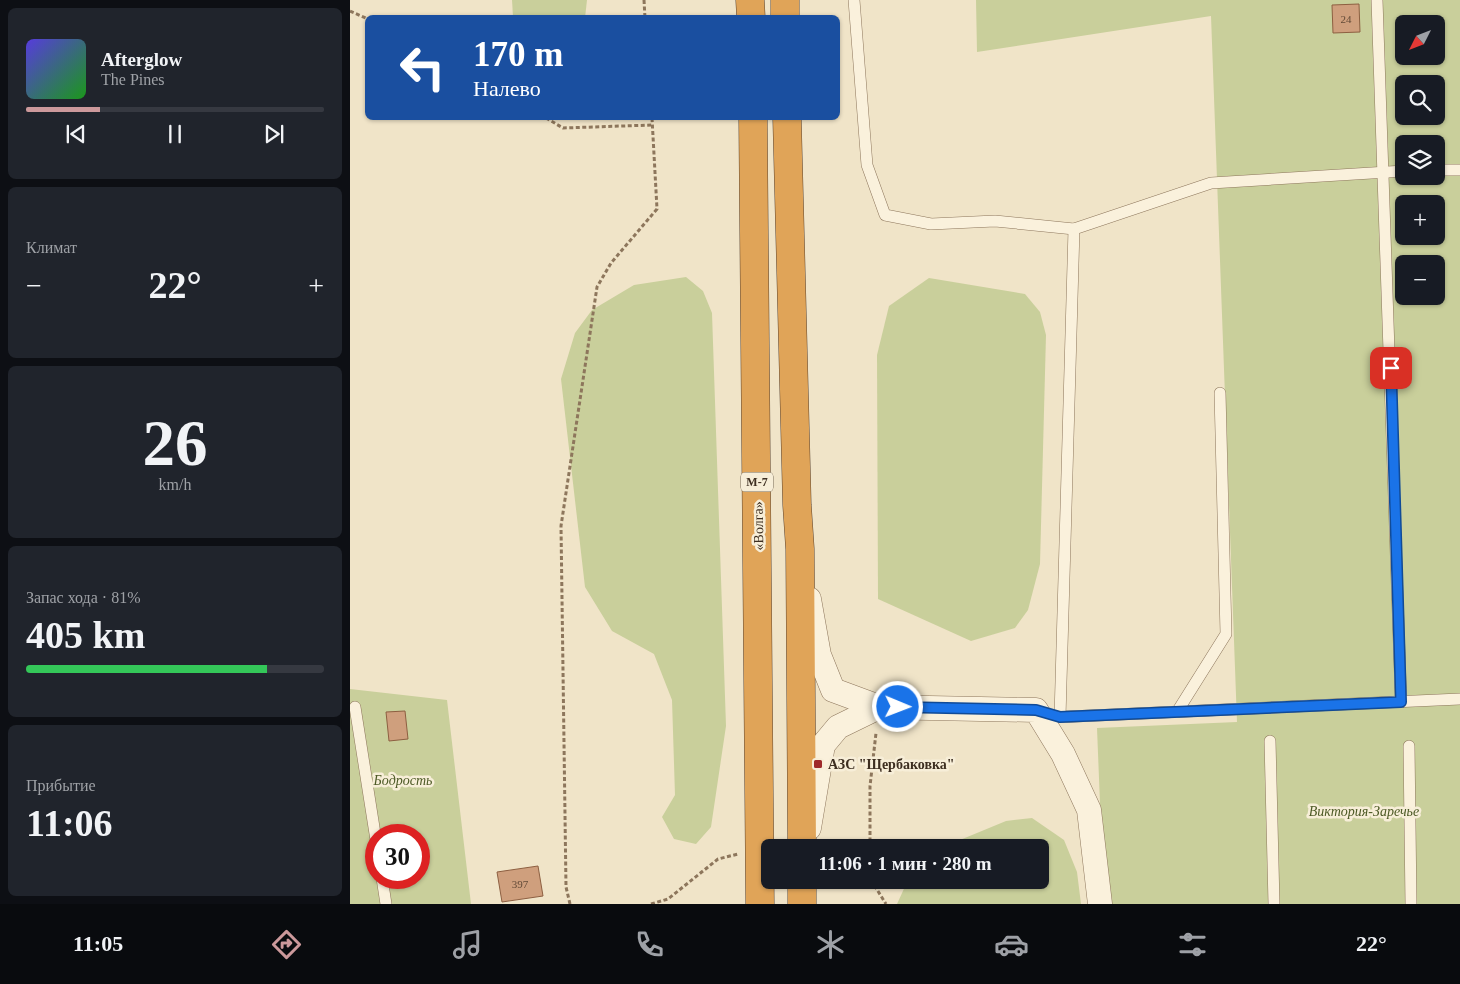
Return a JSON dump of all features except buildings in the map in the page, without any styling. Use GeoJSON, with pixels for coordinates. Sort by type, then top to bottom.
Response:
{"type":"FeatureCollection","features":[{"type":"Feature","properties":{"kind":"highway"},"geometry":{"type":"LineString","coordinates":[[750,0],[751,15]]}},
{"type":"Feature","properties":{"kind":"highway"},"geometry":{"type":"LineString","coordinates":[[785,0],[785,15]]}},
{"type":"Feature","properties":{"kind":"highway","name":"«Волга»"},"geometry":{"type":"LineString","coordinates":[[753,120],[760,904]]}},
{"type":"Feature","properties":{"kind":"highway"},"geometry":{"type":"LineString","coordinates":[[787,120],[791,327],[800,549],[804,839]]}},
{"type":"Feature","properties":{"kind":"highway"},"geometry":{"type":"LineString","coordinates":[[802,889],[802,904]]}},
{"type":"Feature","properties":{"kind":"street"},"geometry":{"type":"LineString","coordinates":[[800,549],[819,655],[833,690],[879,706],[1036,710],[1063,754],[1089,810],[1100,904]]}},
{"type":"Feature","properties":{"kind":"street"},"geometry":{"type":"LineString","coordinates":[[806,839],[823,745],[838,727],[879,706]]}},
{"type":"Feature","properties":{"kind":"lane"},"geometry":{"type":"LineString","coordinates":[[854,0],[867,165],[884,215],[931,224],[995,221],[1074,229],[1211,183],[1395,171]]}},
{"type":"Feature","properties":{"kind":"lane"},"geometry":{"type":"LineString","coordinates":[[1378,0],[1401,702]]}},
{"type":"Feature","properties":{"kind":"lane"},"geometry":{"type":"LineString","coordinates":[[1445,170],[1460,170]]}},
{"type":"Feature","properties":{"kind":"lane"},"geometry":{"type":"LineString","coordinates":[[1060,717],[1074,229]]}},
{"type":"Feature","properties":{"kind":"lane"},"geometry":{"type":"LineString","coordinates":[[1177,712],[1226,634],[1220,393]]}},
{"type":"Feature","properties":{"kind":"lane"},"geometry":{"type":"LineString","coordinates":[[1036,710],[1060,717],[1460,700]]}},
{"type":"Feature","properties":{"kind":"lane"},"geometry":{"type":"LineString","coordinates":[[355,707],[373,824]]}},
{"type":"Feature","properties":{"kind":"lane"},"geometry":{"type":"LineString","coordinates":[[1270,741],[1274,904]]}},
{"type":"Feature","properties":{"kind":"lane"},"geometry":{"type":"LineString","coordinates":[[1409,746],[1411,904]]}},
{"type":"Feature","properties":{"kind":"lane"},"geometry":{"type":"LineString","coordinates":[[384,889],[386,904]]}},
{"type":"Feature","properties":{"kind":"path"},"geometry":{"type":"LineString","coordinates":[[644,0],[646,15]]}},
{"type":"Feature","properties":{"kind":"path"},"geometry":{"type":"LineString","coordinates":[[350,11],[365,18]]}},
{"type":"Feature","properties":{"kind":"path"},"geometry":{"type":"LineString","coordinates":[[549,120],[563,128],[652,125]]}},
{"type":"Feature","properties":{"kind":"path"},"geometry":{"type":"LineString","coordinates":[[570,904],[566,887],[561,526],[597,286],[611,263],[657,209],[652,120]]}},
{"type":"Feature","properties":{"kind":"path"},"geometry":{"type":"LineString","coordinates":[[870,839],[870,786],[879,706]]}},
{"type":"Feature","properties":{"kind":"path"},"geometry":{"type":"LineString","coordinates":[[651,904],[668,899],[718,859],[746,852]]}},
{"type":"Feature","properties":{"kind":"path"},"geometry":{"type":"LineString","coordinates":[[876,889],[886,904]]}},
{"type":"Feature","properties":{"kind":"green space"},"geometry":{"type":"Polygon","coordinates":[[[512,0],[587,0],[585,15],[513,15],[512,0]]]}},
{"type":"Feature","properties":{"kind":"green space","name":"Виктория-Заречье"},"geometry":{"type":"Polygon","coordinates":[[[976,0],[1460,0],[1460,904],[1104,904],[1097,728],[1237,722],[1211,16],[977,52],[976,0]]]}},
{"type":"Feature","properties":{"kind":"green space"},"geometry":{"type":"Polygon","coordinates":[[[686,277],[703,291],[712,313],[726,726],[711,827],[696,844],[674,839],[662,817],[675,795],[672,700],[654,654],[612,631],[585,587],[561,379],[575,333],[592,310],[634,285],[686,277]]]}},
{"type":"Feature","properties":{"kind":"green space"},"geometry":{"type":"Polygon","coordinates":[[[929,278],[1025,294],[1040,312],[1046,335],[1040,564],[1028,610],[1015,628],[971,641],[878,599],[877,355],[889,306],[929,278]]]}},
{"type":"Feature","properties":{"kind":"green space","name":"Бодрость"},"geometry":{"type":"Polygon","coordinates":[[[350,689],[447,700],[471,904],[350,904],[350,689]]]}},
{"type":"Feature","properties":{"kind":"green space"},"geometry":{"type":"Polygon","coordinates":[[[1032,818],[1064,840],[1077,872],[1081,904],[897,904],[904,889],[1049,889],[1049,839],[962,839],[1006,821],[1032,818]]]}},
{"type":"Feature","properties":{"kind":"place","name":"АЗС \"Щербаковка\""},"geometry":{"type":"Point","coordinates":[818,764]}},
{"type":"Feature","properties":{"kind":"route"},"geometry":{"type":"LineString","coordinates":[[898,707],[1036,710],[1060,717],[1401,702],[1391,368]]}}]}
